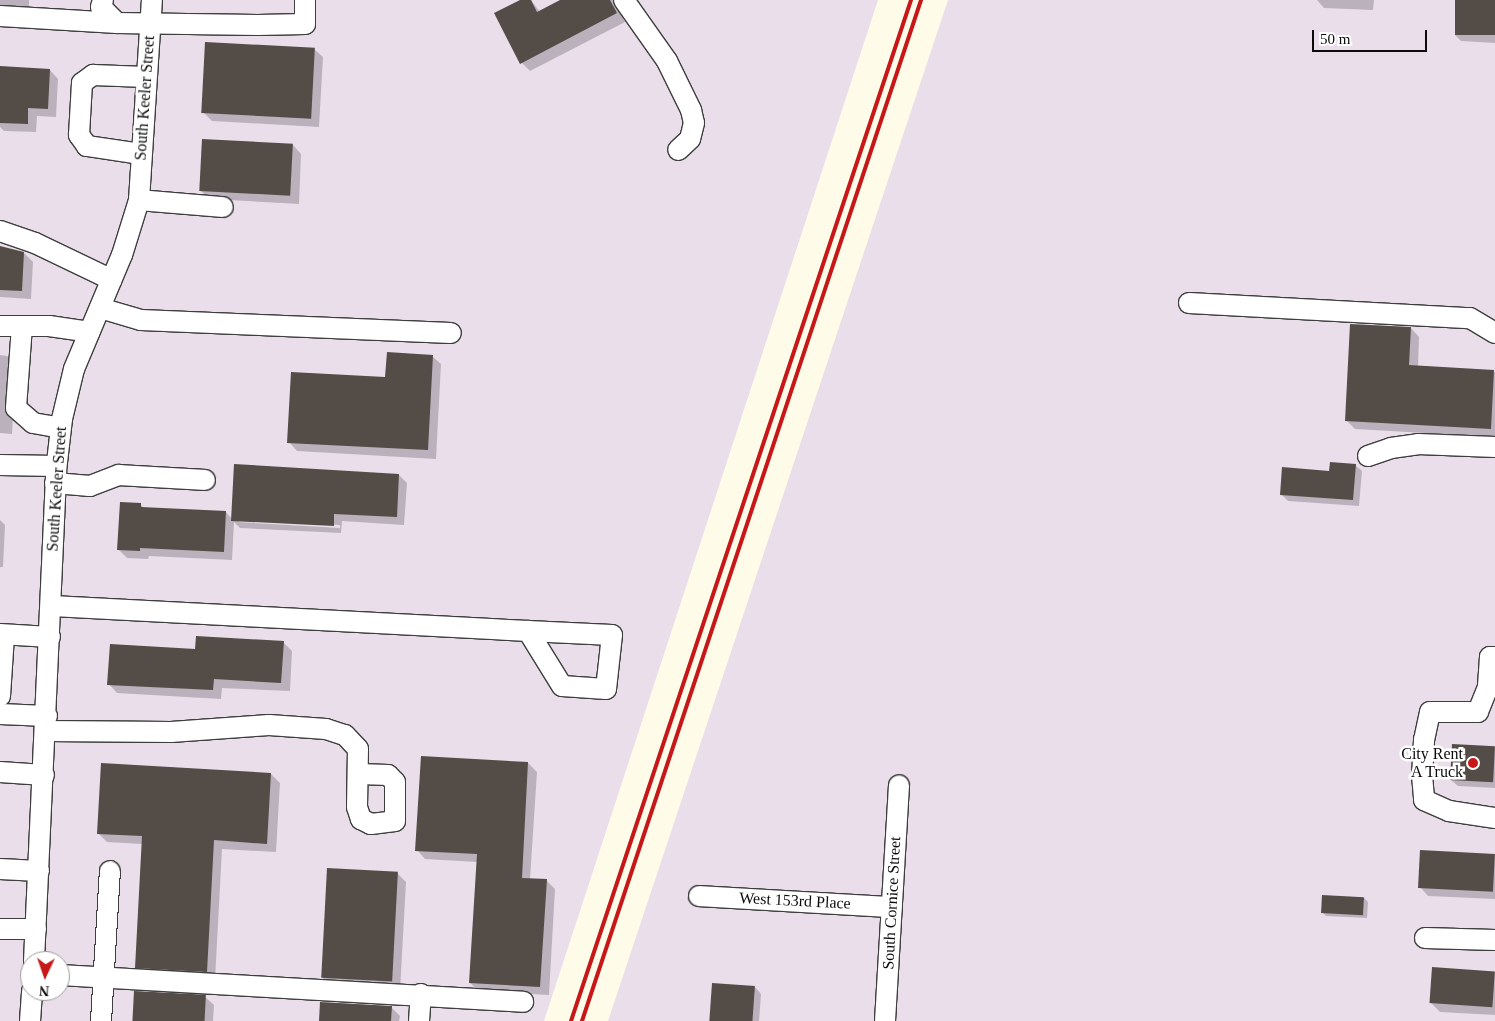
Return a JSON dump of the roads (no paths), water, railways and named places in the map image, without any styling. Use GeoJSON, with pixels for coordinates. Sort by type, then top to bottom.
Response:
{"type":"FeatureCollection","features":[{"type":"Feature","properties":{"kind":"street"},"geometry":{"type":"LineString","coordinates":[[103,0],[101,7],[117,23]]}},
{"type":"Feature","properties":{"kind":"street","name":"South Keeler Street"},"geometry":{"type":"LineString","coordinates":[[35,951],[47,724],[56,475],[60,428],[74,369],[112,280],[139,200],[152,0]]}},
{"type":"Feature","properties":{"kind":"street"},"geometry":{"type":"LineString","coordinates":[[0,16],[117,23],[306,24],[305,0]]}},
{"type":"Feature","properties":{"kind":"street"},"geometry":{"type":"LineString","coordinates":[[624,0],[667,62],[691,110],[694,123],[690,139],[678,150]]}},
{"type":"Feature","properties":{"kind":"street"},"geometry":{"type":"LineString","coordinates":[[141,154],[88,146],[79,135],[82,83],[93,75],[146,77]]}},
{"type":"Feature","properties":{"kind":"street"},"geometry":{"type":"LineString","coordinates":[[139,200],[223,207]]}},
{"type":"Feature","properties":{"kind":"street"},"geometry":{"type":"LineString","coordinates":[[0,231],[35,243],[112,280]]}},
{"type":"Feature","properties":{"kind":"street"},"geometry":{"type":"LineString","coordinates":[[1189,304],[1470,318],[1495,333]]}},
{"type":"Feature","properties":{"kind":"street"},"geometry":{"type":"LineString","coordinates":[[100,308],[141,320],[451,334]]}},
{"type":"Feature","properties":{"kind":"street"},"geometry":{"type":"LineString","coordinates":[[0,326],[90,332]]}},
{"type":"Feature","properties":{"kind":"street"},"geometry":{"type":"LineString","coordinates":[[22,326],[16,408],[32,423],[60,428]]}},
{"type":"Feature","properties":{"kind":"street"},"geometry":{"type":"LineString","coordinates":[[1368,456],[1391,448],[1418,444],[1495,447]]}},
{"type":"Feature","properties":{"kind":"street"},"geometry":{"type":"LineString","coordinates":[[0,465],[56,475],[90,486],[119,475],[205,480]]}},
{"type":"Feature","properties":{"kind":"street"},"geometry":{"type":"LineString","coordinates":[[52,606],[528,631]]}},
{"type":"Feature","properties":{"kind":"street"},"geometry":{"type":"LineString","coordinates":[[0,696],[2,635],[50,636]]}},
{"type":"Feature","properties":{"kind":"street"},"geometry":{"type":"LineString","coordinates":[[1495,658],[1490,657],[1488,687],[1478,712],[1430,712],[1424,740],[1422,775],[1424,800],[1449,811],[1495,818]]}},
{"type":"Feature","properties":{"kind":"street"},"geometry":{"type":"LineString","coordinates":[[0,714],[47,724],[171,732],[269,726],[326,729],[345,735],[358,749],[359,774]]}},
{"type":"Feature","properties":{"kind":"street"},"geometry":{"type":"LineString","coordinates":[[0,772],[44,775]]}},
{"type":"Feature","properties":{"kind":"street","name":"South Cornice Street"},"geometry":{"type":"LineString","coordinates":[[885,1021],[899,785]]}},
{"type":"Feature","properties":{"kind":"street"},"geometry":{"type":"LineString","coordinates":[[0,869],[39,870]]}},
{"type":"Feature","properties":{"kind":"street"},"geometry":{"type":"LineString","coordinates":[[101,1021],[110,871]]}},
{"type":"Feature","properties":{"kind":"street","name":"West 153rd Place"},"geometry":{"type":"LineString","coordinates":[[699,896],[892,906]]}},
{"type":"Feature","properties":{"kind":"street"},"geometry":{"type":"LineString","coordinates":[[0,929],[36,929]]}},
{"type":"Feature","properties":{"kind":"street"},"geometry":{"type":"LineString","coordinates":[[1425,938],[1495,940]]}},
{"type":"Feature","properties":{"kind":"street"},"geometry":{"type":"LineString","coordinates":[[70,976],[421,994],[523,1002]]}},
{"type":"Feature","properties":{"kind":"street"},"geometry":{"type":"LineString","coordinates":[[419,1021],[421,994]]}},
{"type":"Feature","properties":{"kind":"street"},"geometry":{"type":"LineString","coordinates":[[30,1021],[31,1001]]}},
{"type":"Feature","properties":{"kind":"railway"},"geometry":{"type":"LineString","coordinates":[[571,1021],[911,0]]}},
{"type":"Feature","properties":{"kind":"railway"},"geometry":{"type":"LineString","coordinates":[[582,1021],[921,0]]}},
{"type":"Feature","properties":{"kind":"place","name":"City Rent A Truck"},"geometry":{"type":"Point","coordinates":[1473,763]}}]}
